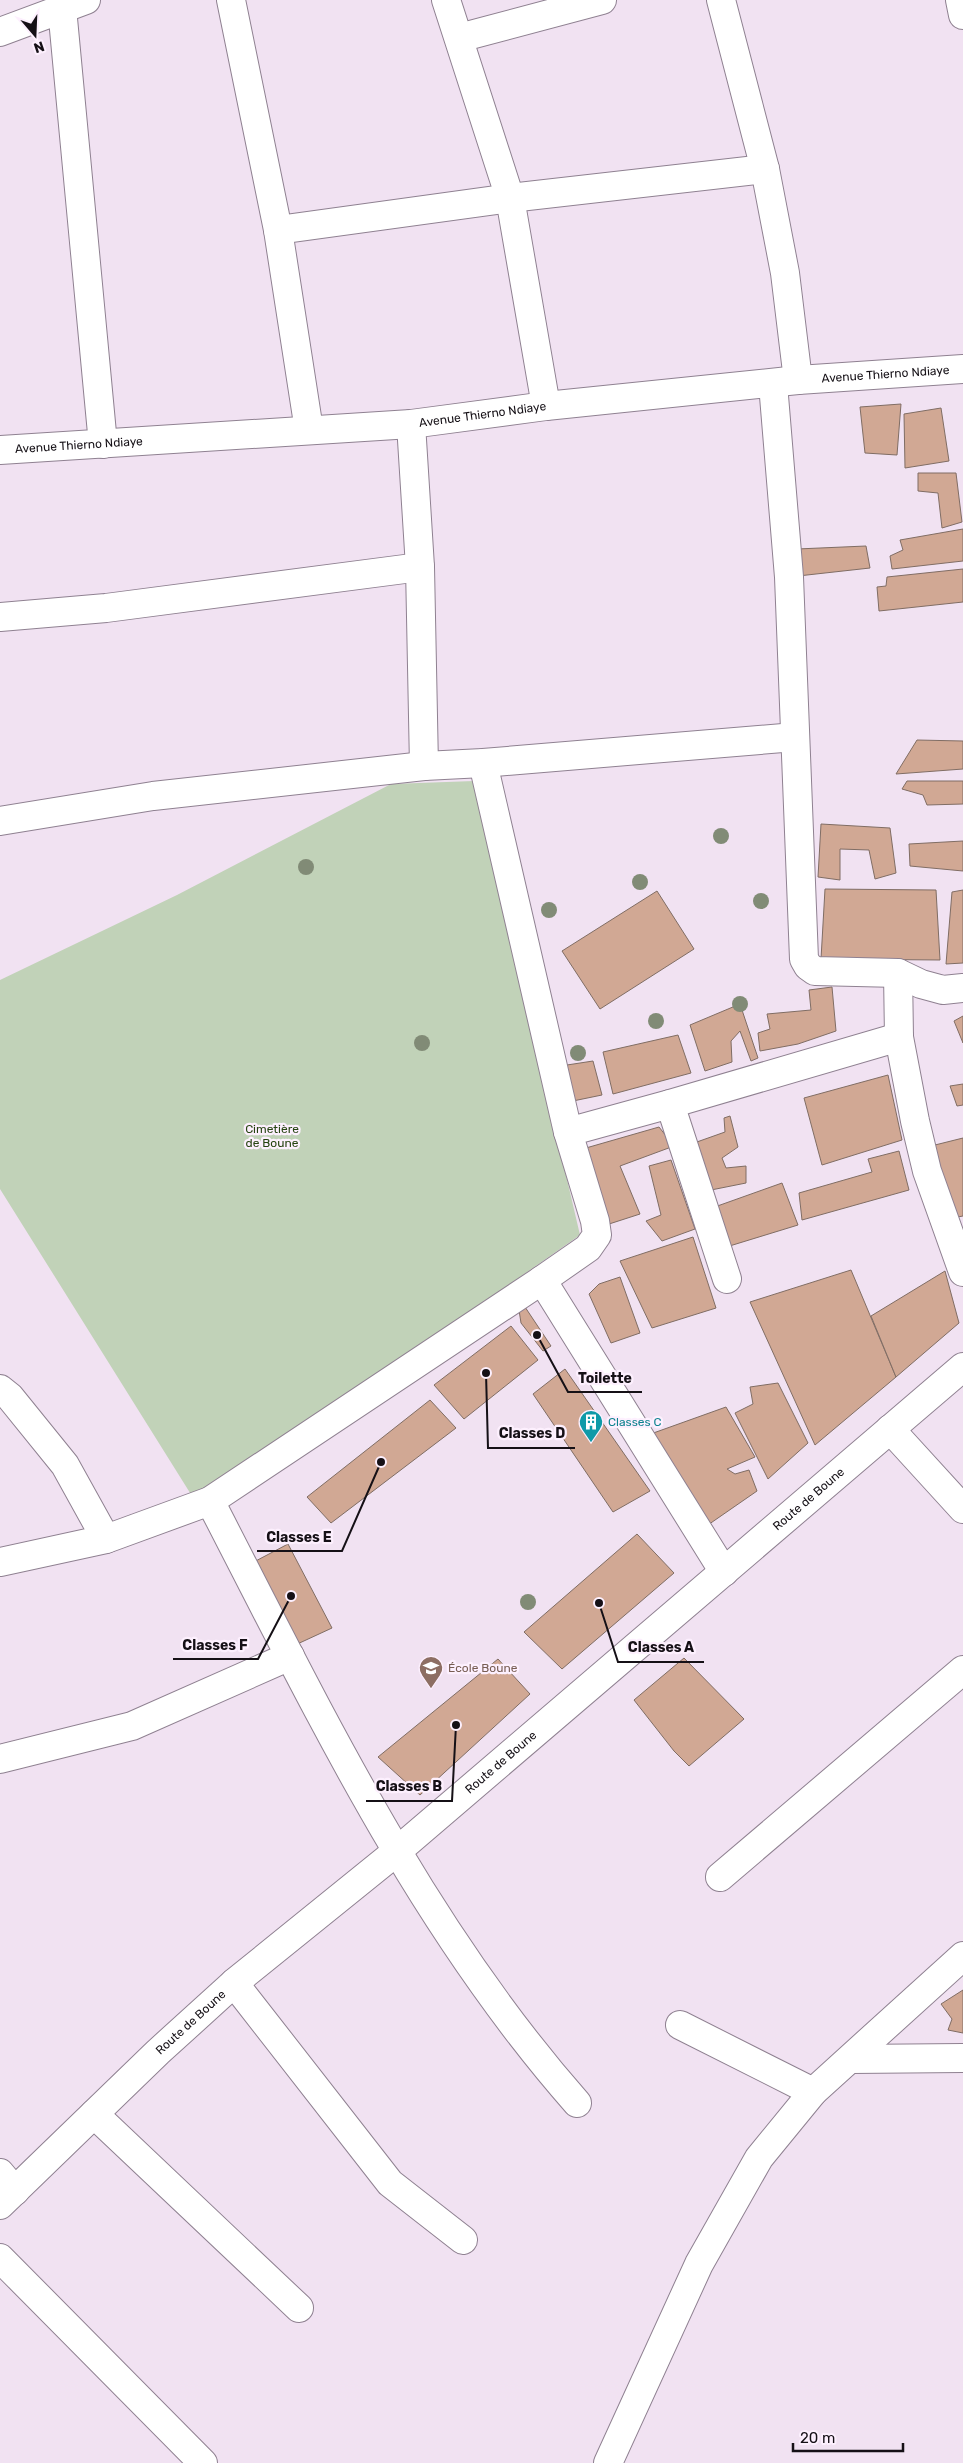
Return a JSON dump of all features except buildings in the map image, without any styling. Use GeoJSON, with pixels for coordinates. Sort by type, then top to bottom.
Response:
{"type":"FeatureCollection","features":[{"type":"Feature","properties":{"kind":"street"},"geometry":{"type":"LineString","coordinates":[[231,0],[278,230],[309,430]]}},
{"type":"Feature","properties":{"kind":"street"},"geometry":{"type":"LineString","coordinates":[[446,0],[510,198],[546,406]]}},
{"type":"Feature","properties":{"kind":"street"},"geometry":{"type":"LineString","coordinates":[[459,38],[602,0]]}},
{"type":"Feature","properties":{"kind":"street"},"geometry":{"type":"LineString","coordinates":[[721,0],[765,170],[785,273],[789,577],[804,959],[814,971],[898,973],[922,984],[943,990],[963,988]]}},
{"type":"Feature","properties":{"kind":"street"},"geometry":{"type":"LineString","coordinates":[[960,0],[963,15]]}},
{"type":"Feature","properties":{"kind":"street"},"geometry":{"type":"LineString","coordinates":[[0,32],[74,4],[103,444]]}},
{"type":"Feature","properties":{"kind":"street"},"geometry":{"type":"LineString","coordinates":[[278,230],[510,198],[765,170]]}},
{"type":"Feature","properties":{"kind":"street","name":"Avenue Thierno Ndiaye"},"geometry":{"type":"LineString","coordinates":[[0,450],[412,424],[546,406],[786,382],[963,369]]}},
{"type":"Feature","properties":{"kind":"street"},"geometry":{"type":"LineString","coordinates":[[412,424],[420,567],[424,766]]}},
{"type":"Feature","properties":{"kind":"street"},"geometry":{"type":"LineString","coordinates":[[0,617],[106,608],[420,567]]}},
{"type":"Feature","properties":{"kind":"street"},"geometry":{"type":"LineString","coordinates":[[0,821],[153,796],[424,766],[483,763],[795,737]]}},
{"type":"Feature","properties":{"kind":"street"},"geometry":{"type":"LineString","coordinates":[[0,1562],[106,1539],[210,1501],[542,1280],[588,1248],[597,1235],[595,1220],[568,1132],[483,763]]}},
{"type":"Feature","properties":{"kind":"street"},"geometry":{"type":"LineString","coordinates":[[898,973],[899,1037],[927,1171],[963,1272]]}},
{"type":"Feature","properties":{"kind":"street"},"geometry":{"type":"LineString","coordinates":[[568,1132],[899,1037]]}},
{"type":"Feature","properties":{"kind":"street"},"geometry":{"type":"LineString","coordinates":[[670,1104],[727,1279]]}},
{"type":"Feature","properties":{"kind":"street"},"geometry":{"type":"LineString","coordinates":[[542,1280],[724,1572]]}},
{"type":"Feature","properties":{"kind":"street","name":"Route de Boune"},"geometry":{"type":"LineString","coordinates":[[5,2190],[94,2114],[234,1983],[396,1852],[963,1367]]}},
{"type":"Feature","properties":{"kind":"street"},"geometry":{"type":"LineString","coordinates":[[0,1389],[10,1397],[65,1465],[106,1539]]}},
{"type":"Feature","properties":{"kind":"street"},"geometry":{"type":"LineString","coordinates":[[890,1429],[963,1509]]}},
{"type":"Feature","properties":{"kind":"street"},"geometry":{"type":"LineString","coordinates":[[210,1501],[290,1656],[396,1852],[444,1928],[497,2004],[543,2065],[577,2103]]}},
{"type":"Feature","properties":{"kind":"street"},"geometry":{"type":"LineString","coordinates":[[0,1758],[132,1726],[290,1656]]}},
{"type":"Feature","properties":{"kind":"street"},"geometry":{"type":"LineString","coordinates":[[720,1877],[963,1670]]}},
{"type":"Feature","properties":{"kind":"street"},"geometry":{"type":"LineString","coordinates":[[608,2463],[698,2264],[759,2158],[813,2092],[963,1956]]}},
{"type":"Feature","properties":{"kind":"street"},"geometry":{"type":"LineString","coordinates":[[234,1983],[390,2183],[463,2240]]}},
{"type":"Feature","properties":{"kind":"street"},"geometry":{"type":"LineString","coordinates":[[680,2024],[813,2092]]}},
{"type":"Feature","properties":{"kind":"street"},"geometry":{"type":"LineString","coordinates":[[851,2059],[963,2058]]}},
{"type":"Feature","properties":{"kind":"street"},"geometry":{"type":"LineString","coordinates":[[94,2114],[299,2308]]}},
{"type":"Feature","properties":{"kind":"street"},"geometry":{"type":"LineString","coordinates":[[0,2258],[203,2463]]}},
{"type":"Feature","properties":{"kind":"green space","name":"Cimetière de Boune"},"geometry":{"type":"Polygon","coordinates":[[[474,781],[580,1235],[197,1504],[0,1189],[0,980],[177,895],[391,784],[474,781]]]}},
{"type":"Feature","properties":{"kind":"place","name":"Toilette"},"geometry":{"type":"Point","coordinates":[537,1335]}},
{"type":"Feature","properties":{"kind":"place","name":"Classes D"},"geometry":{"type":"Point","coordinates":[486,1373]}},
{"type":"Feature","properties":{"kind":"place","name":"Classes C"},"geometry":{"type":"Point","coordinates":[591,1443]}},
{"type":"Feature","properties":{"kind":"place","name":"Classes E"},"geometry":{"type":"Point","coordinates":[381,1462]}},
{"type":"Feature","properties":{"kind":"place","name":"Classes F"},"geometry":{"type":"Point","coordinates":[291,1596]}},
{"type":"Feature","properties":{"kind":"place","name":"Classes A"},"geometry":{"type":"Point","coordinates":[599,1603]}},
{"type":"Feature","properties":{"kind":"place","name":"École Boune"},"geometry":{"type":"Point","coordinates":[431,1689]}},
{"type":"Feature","properties":{"kind":"place","name":"Classes B"},"geometry":{"type":"Point","coordinates":[456,1725]}}]}
